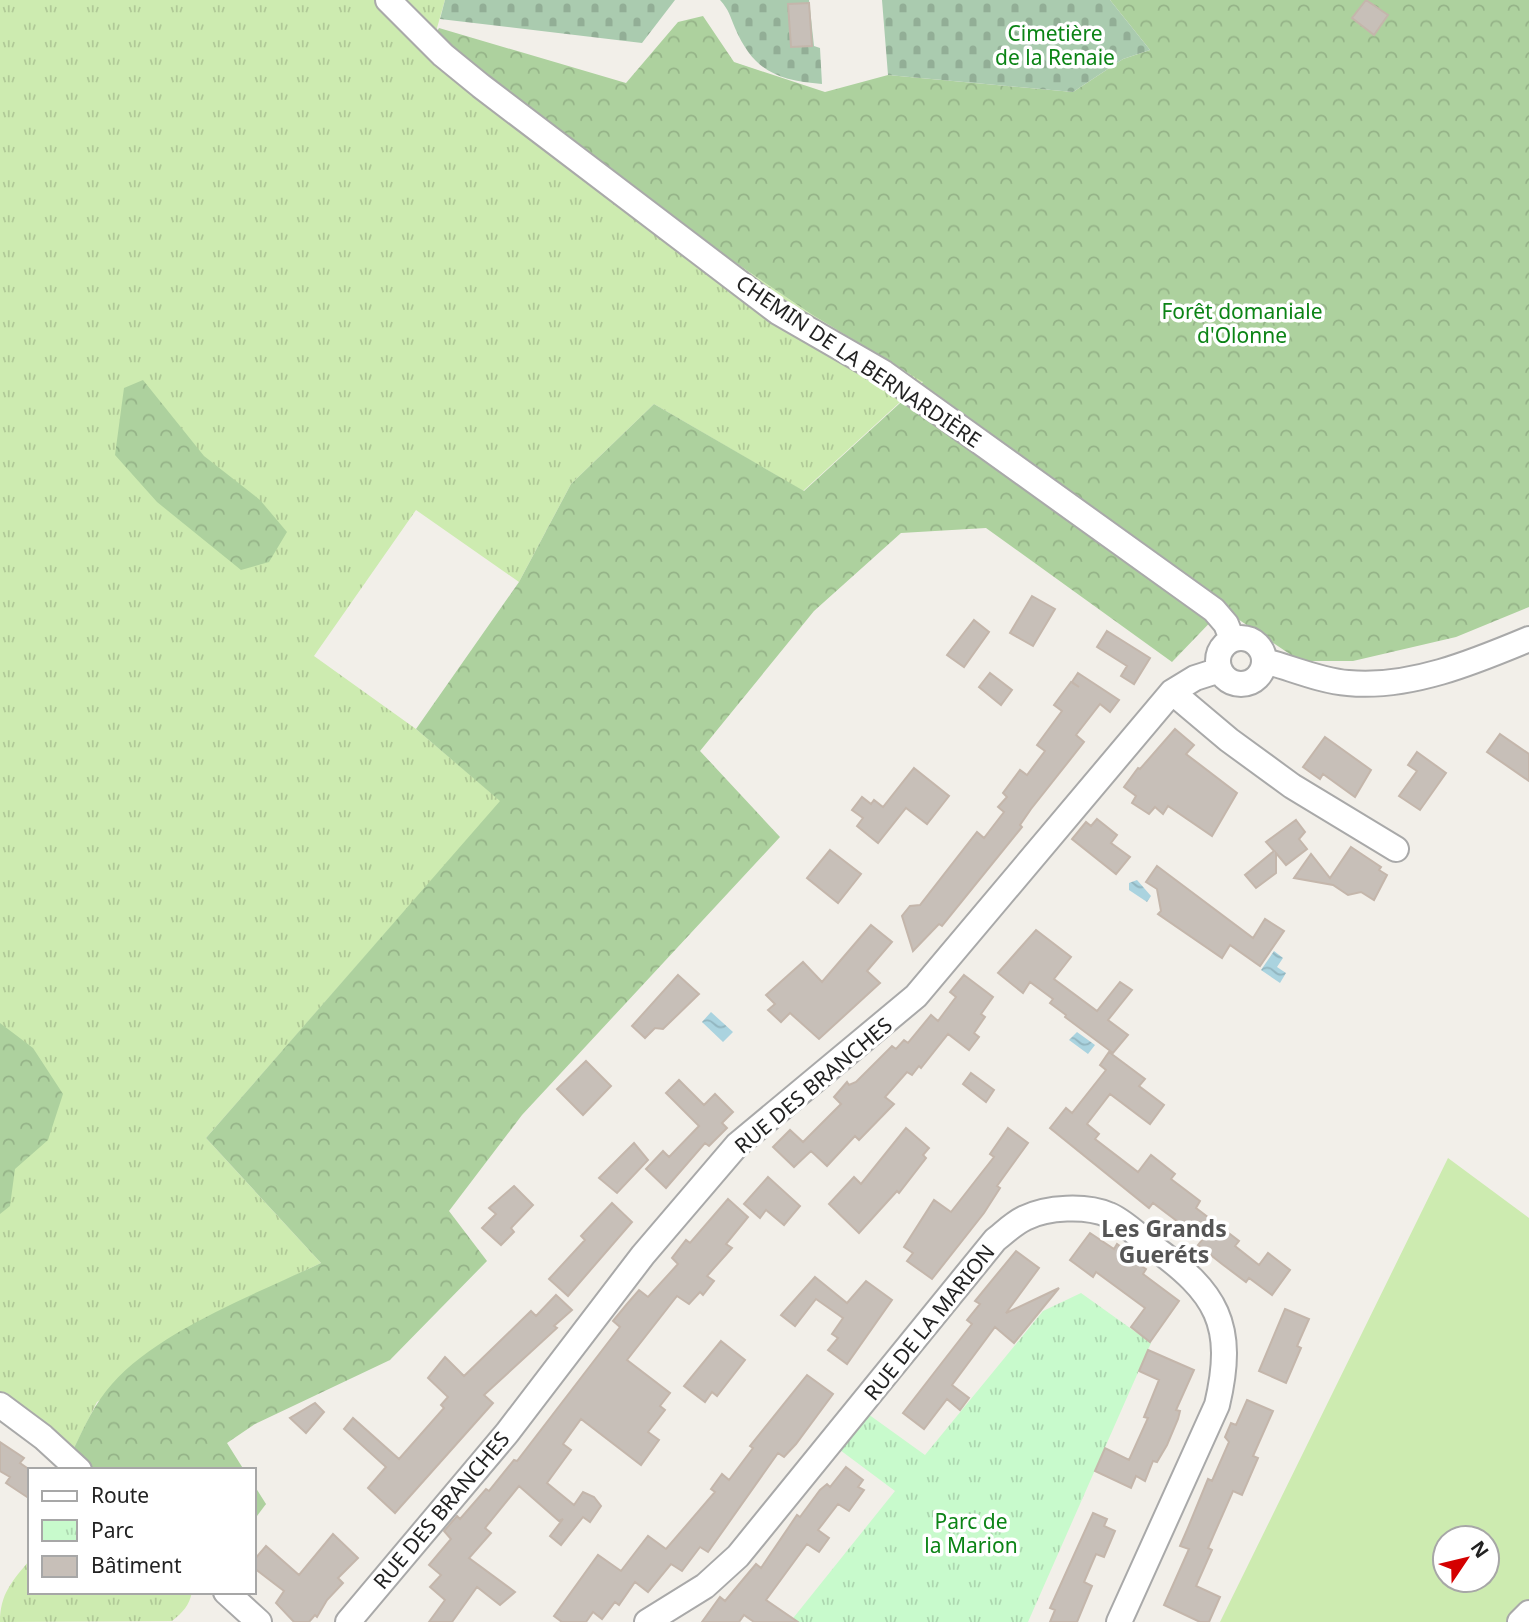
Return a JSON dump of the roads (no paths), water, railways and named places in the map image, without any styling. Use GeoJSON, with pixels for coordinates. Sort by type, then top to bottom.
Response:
{"type":"FeatureCollection","features":[{"type":"Feature","properties":{"kind":"street","name":"CHEMIN DE LA BERNARDIÈRE"},"geometry":{"type":"LineString","coordinates":[[392,2],[443,55],[481,86],[778,312],[884,373],[943,413],[1109,537],[1214,610],[1226,624],[1232,639]]}},
{"type":"Feature","properties":{"kind":"street"},"geometry":{"type":"LineString","coordinates":[[1247,638],[1260,646],[1265,661],[1261,673],[1252,681],[1240,684],[1228,680],[1220,670],[1218,658],[1223,647],[1232,639],[1247,638]]}},
{"type":"Feature","properties":{"kind":"street"},"geometry":{"type":"LineString","coordinates":[[1265,661],[1347,683],[1392,681],[1463,666],[1529,639]]}},
{"type":"Feature","properties":{"kind":"street","name":"RUE DES BRANCHES"},"geometry":{"type":"LineString","coordinates":[[348,1622],[507,1433],[643,1255],[737,1144],[916,996],[1172,692],[1195,678],[1220,670]]}},
{"type":"Feature","properties":{"kind":"street"},"geometry":{"type":"LineString","coordinates":[[1172,692],[1229,740],[1292,786],[1396,849]]}},
{"type":"Feature","properties":{"kind":"street","name":"RUE DE LA MARION"},"geometry":{"type":"LineString","coordinates":[[647,1622],[705,1586],[738,1556],[995,1240],[1025,1218],[1052,1210],[1109,1214],[1185,1270],[1204,1289],[1216,1312],[1225,1341],[1224,1374],[1217,1405],[1119,1622]]}},
{"type":"Feature","properties":{"kind":"street"},"geometry":{"type":"LineString","coordinates":[[0,1405],[43,1437],[77,1468]]}},
{"type":"Feature","properties":{"kind":"street"},"geometry":{"type":"LineString","coordinates":[[228,1594],[259,1622]]}},
{"type":"Feature","properties":{"kind":"street"},"geometry":{"type":"LineString","coordinates":[[1520,1622],[1529,1613]]}},
{"type":"Feature","properties":{"kind":"water"},"geometry":{"type":"Polygon","coordinates":[[[1137,880],[1151,896],[1147,902],[1129,890],[1129,883],[1137,880]]]}},
{"type":"Feature","properties":{"kind":"water"},"geometry":{"type":"Polygon","coordinates":[[[1274,951],[1283,958],[1277,967],[1286,973],[1280,983],[1261,970],[1274,951]]]}},
{"type":"Feature","properties":{"kind":"water"},"geometry":{"type":"Polygon","coordinates":[[[711,1012],[733,1032],[723,1042],[702,1022],[711,1012]]]}},
{"type":"Feature","properties":{"kind":"water"},"geometry":{"type":"Polygon","coordinates":[[[1077,1032],[1095,1045],[1088,1054],[1069,1040],[1077,1032]]]}},
{"type":"Feature","properties":{"kind":"district","name":"Les Grands Gueréts"},"geometry":{"type":"Point","coordinates":[1164,1241]}},
{"type":"Feature","properties":{"kind":"park label","name":"Cimetière de la Renaie"},"geometry":{"type":"Point","coordinates":[1055,45]}},
{"type":"Feature","properties":{"kind":"park label","name":"Forêt domaniale d'Olonne"},"geometry":{"type":"Point","coordinates":[1242,323]}},
{"type":"Feature","properties":{"kind":"park label","name":"Parc de la Marion"},"geometry":{"type":"Point","coordinates":[971,1533]}}]}
